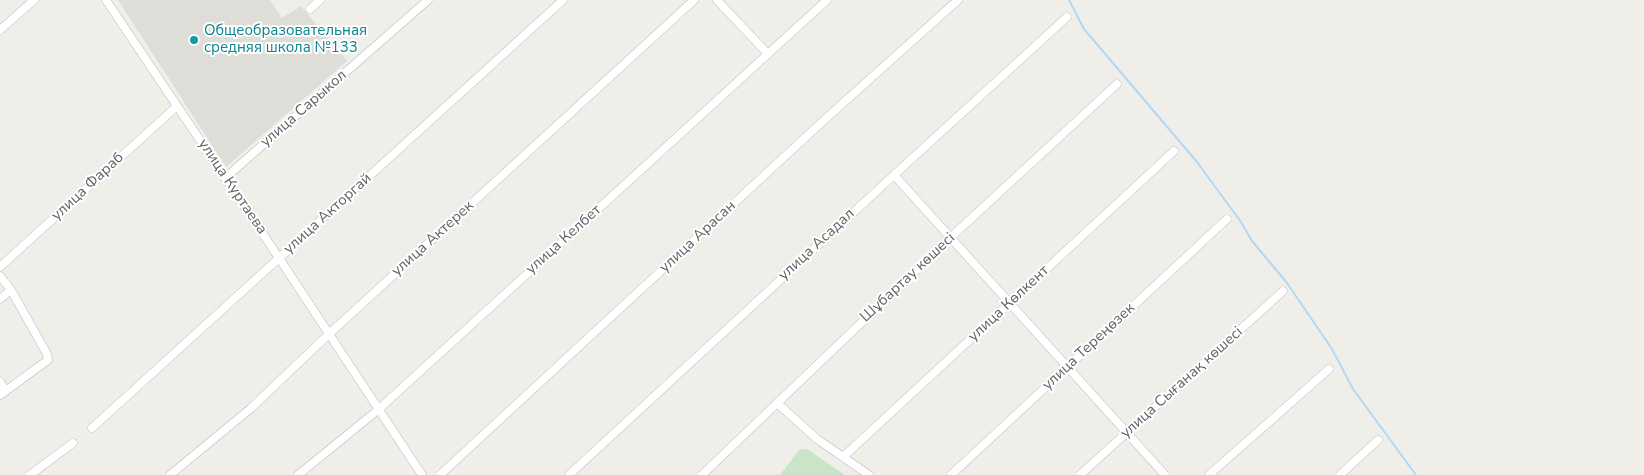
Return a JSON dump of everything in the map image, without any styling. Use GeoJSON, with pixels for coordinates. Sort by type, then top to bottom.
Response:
{"type":"FeatureCollection","features":[{"type":"Feature","properties":{"kind":"street"},"geometry":{"type":"LineString","coordinates":[[0,30],[34,0]]}},
{"type":"Feature","properties":{"kind":"street","name":"улица Куртаева"},"geometry":{"type":"LineString","coordinates":[[106,0],[280,258],[422,475]]}},
{"type":"Feature","properties":{"kind":"street"},"geometry":{"type":"LineString","coordinates":[[310,9],[320,0]]}},
{"type":"Feature","properties":{"kind":"street","name":"улица Сарыкол"},"geometry":{"type":"LineString","coordinates":[[225,178],[428,0]]}},
{"type":"Feature","properties":{"kind":"street","name":"улица Акторгай"},"geometry":{"type":"LineString","coordinates":[[92,428],[563,0]]}},
{"type":"Feature","properties":{"kind":"street","name":"улица Актерек"},"geometry":{"type":"LineString","coordinates":[[170,475],[250,409],[329,334],[694,0]]}},
{"type":"Feature","properties":{"kind":"street"},"geometry":{"type":"LineString","coordinates":[[717,0],[768,54]]}},
{"type":"Feature","properties":{"kind":"street","name":"улица Келбет"},"geometry":{"type":"LineString","coordinates":[[298,475],[379,409],[827,0]]}},
{"type":"Feature","properties":{"kind":"street","name":"улица Арасан"},"geometry":{"type":"LineString","coordinates":[[440,475],[958,0]]}},
{"type":"Feature","properties":{"kind":"street","name":"улица Асадал"},"geometry":{"type":"LineString","coordinates":[[569,475],[1067,17]]}},
{"type":"Feature","properties":{"kind":"street","name":"Шұбартау көшесі"},"geometry":{"type":"LineString","coordinates":[[702,475],[950,238],[1117,84]]}},
{"type":"Feature","properties":{"kind":"street","name":"улица Фараб"},"geometry":{"type":"LineString","coordinates":[[0,268],[176,106]]}},
{"type":"Feature","properties":{"kind":"street","name":"улица Көлкент"},"geometry":{"type":"LineString","coordinates":[[843,457],[1174,151]]}},
{"type":"Feature","properties":{"kind":"street"},"geometry":{"type":"LineString","coordinates":[[894,175],[1165,475]]}},
{"type":"Feature","properties":{"kind":"street","name":"улица Тереңөзек"},"geometry":{"type":"LineString","coordinates":[[951,475],[1227,219]]}},
{"type":"Feature","properties":{"kind":"street"},"geometry":{"type":"LineString","coordinates":[[0,276],[11,290],[44,349],[48,360],[3,393],[0,382]]}},
{"type":"Feature","properties":{"kind":"street"},"geometry":{"type":"LineString","coordinates":[[0,299],[11,290]]}},
{"type":"Feature","properties":{"kind":"street","name":"улица Сығанақ көшесі"},"geometry":{"type":"LineString","coordinates":[[1080,475],[1283,291]]}},
{"type":"Feature","properties":{"kind":"street"},"geometry":{"type":"LineString","coordinates":[[1209,475],[1328,369]]}},
{"type":"Feature","properties":{"kind":"street"},"geometry":{"type":"LineString","coordinates":[[776,403],[817,439],[869,475]]}},
{"type":"Feature","properties":{"kind":"street"},"geometry":{"type":"LineString","coordinates":[[1340,475],[1378,440]]}},
{"type":"Feature","properties":{"kind":"street"},"geometry":{"type":"LineString","coordinates":[[30,475],[73,443]]}},
{"type":"Feature","properties":{"kind":"shaded area"},"geometry":{"type":"Polygon","coordinates":[[[118,0],[270,0],[282,18],[301,6],[347,61],[226,167],[118,0]]]}},
{"type":"Feature","properties":{"kind":"green space"},"geometry":{"type":"Polygon","coordinates":[[[807,449],[845,475],[780,475],[799,450],[807,449]]]}},
{"type":"Feature","properties":{"kind":"waterway"},"geometry":{"type":"LineString","coordinates":[[1069,0],[1084,29],[1197,162],[1241,222],[1252,241],[1287,283],[1332,349],[1353,389],[1416,475]]}},
{"type":"Feature","properties":{"kind":"place","name":"Общеобразовательная средняя школа №133"},"geometry":{"type":"Point","coordinates":[194,40]}}]}
